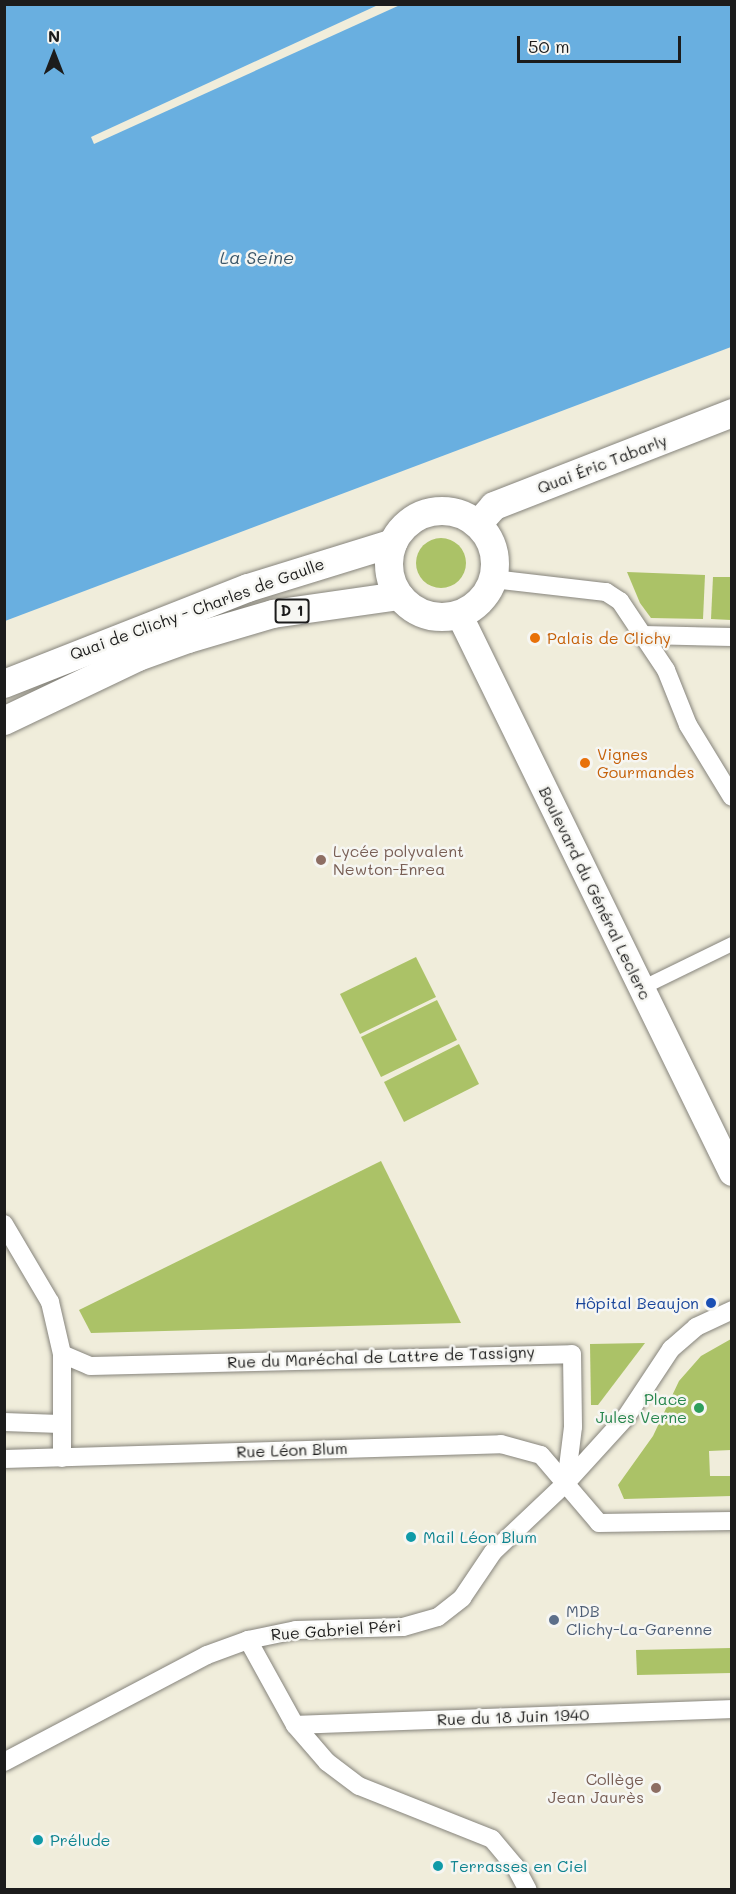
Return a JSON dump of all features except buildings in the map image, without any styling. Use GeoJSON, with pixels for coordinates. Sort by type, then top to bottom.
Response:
{"type":"FeatureCollection","features":[{"type":"Feature","properties":{"kind":"main road","name":"Quai Éric Tabarly"},"geometry":{"type":"LineString","coordinates":[[478,524],[494,506],[732,413]]}},
{"type":"Feature","properties":{"kind":"main road"},"geometry":{"type":"LineString","coordinates":[[431,511],[456,512],[478,524],[492,546],[493,579],[486,594],[459,614],[437,616],[416,610],[400,596],[391,579],[389,561],[393,543],[408,523],[431,511]]}},
{"type":"Feature","properties":{"kind":"main road","name":"Quai de Clichy - Charles de Gaulle"},"geometry":{"type":"LineString","coordinates":[[4,684],[248,588],[393,543]]}},
{"type":"Feature","properties":{"kind":"main road","name":"Quai de Clichy - Charles de Gaulle"},"geometry":{"type":"LineString","coordinates":[[4,721],[127,662],[188,639],[273,614],[400,596]]}},
{"type":"Feature","properties":{"kind":"main road","name":"Boulevard du Général Leclerc"},"geometry":{"type":"LineString","coordinates":[[459,614],[732,1173]]}},
{"type":"Feature","properties":{"kind":"street"},"geometry":{"type":"LineString","coordinates":[[493,579],[606,592],[620,601],[666,670],[688,725],[732,797]]}},
{"type":"Feature","properties":{"kind":"street"},"geometry":{"type":"LineString","coordinates":[[643,634],[732,638]]}},
{"type":"Feature","properties":{"kind":"street"},"geometry":{"type":"LineString","coordinates":[[666,670],[684,637]]}},
{"type":"Feature","properties":{"kind":"street"},"geometry":{"type":"LineString","coordinates":[[642,988],[732,944]]}},
{"type":"Feature","properties":{"kind":"street"},"geometry":{"type":"LineString","coordinates":[[4,1224],[50,1302],[62,1354],[60,1424],[62,1458]]}},
{"type":"Feature","properties":{"kind":"street"},"geometry":{"type":"LineString","coordinates":[[566,1483],[626,1417],[671,1349],[696,1327],[732,1310]]}},
{"type":"Feature","properties":{"kind":"street","name":"Rue du Maréchal de Lattre de Tassigny"},"geometry":{"type":"LineString","coordinates":[[62,1354],[90,1366],[572,1354],[573,1427],[566,1483]]}},
{"type":"Feature","properties":{"kind":"street"},"geometry":{"type":"LineString","coordinates":[[4,1422],[60,1424]]}},
{"type":"Feature","properties":{"kind":"street","name":"Rue Léon Blum"},"geometry":{"type":"LineString","coordinates":[[4,1459],[501,1444],[541,1455],[599,1523],[732,1521]]}},
{"type":"Feature","properties":{"kind":"street","name":"Rue Gabriel Péri"},"geometry":{"type":"LineString","coordinates":[[4,1762],[207,1655],[248,1640],[296,1630],[404,1627],[438,1617],[462,1598],[493,1552],[566,1483]]}},
{"type":"Feature","properties":{"kind":"street"},"geometry":{"type":"LineString","coordinates":[[248,1640],[295,1725],[327,1762],[358,1786],[492,1839],[515,1866],[528,1890]]}},
{"type":"Feature","properties":{"kind":"street","name":"Rue du 18 Juin 1940"},"geometry":{"type":"LineString","coordinates":[[295,1725],[732,1709]]}},
{"type":"Feature","properties":{"kind":"green space"},"geometry":{"type":"Polygon","coordinates":[[[436,538],[446,538],[459,545],[466,558],[466,568],[459,581],[446,588],[436,588],[427,584],[420,577],[416,568],[416,558],[420,549],[427,542],[436,538]]]}},
{"type":"Feature","properties":{"kind":"green space"},"geometry":{"type":"Polygon","coordinates":[[[627,572],[705,575],[703,619],[651,618],[640,603],[627,572]]]}},
{"type":"Feature","properties":{"kind":"green space"},"geometry":{"type":"Polygon","coordinates":[[[713,577],[731,577],[731,620],[711,619],[713,577]]]}},
{"type":"Feature","properties":{"kind":"green space"},"geometry":{"type":"Polygon","coordinates":[[[416,957],[436,997],[360,1034],[340,994],[416,957]]]}},
{"type":"Feature","properties":{"kind":"green space"},"geometry":{"type":"Polygon","coordinates":[[[437,1000],[457,1040],[381,1077],[361,1037],[437,1000]]]}},
{"type":"Feature","properties":{"kind":"green space"},"geometry":{"type":"Polygon","coordinates":[[[459,1044],[479,1084],[404,1122],[384,1082],[459,1044]]]}},
{"type":"Feature","properties":{"kind":"green space"},"geometry":{"type":"Polygon","coordinates":[[[381,1161],[461,1323],[91,1333],[79,1310],[381,1161]]]}},
{"type":"Feature","properties":{"kind":"green space","name":"Place Jules Verne"},"geometry":{"type":"Polygon","coordinates":[[[731,1339],[731,1450],[709,1451],[710,1476],[731,1476],[731,1496],[624,1499],[618,1485],[653,1436],[679,1381],[701,1356],[731,1339]]]}},
{"type":"Feature","properties":{"kind":"green space"},"geometry":{"type":"Polygon","coordinates":[[[645,1343],[598,1405],[591,1405],[590,1344],[645,1343]]]}},
{"type":"Feature","properties":{"kind":"green space"},"geometry":{"type":"Polygon","coordinates":[[[731,1648],[731,1673],[637,1675],[636,1650],[731,1648]]]}},
{"type":"Feature","properties":{"kind":"water","name":"La Seine"},"geometry":{"type":"Polygon","coordinates":[[[5,5],[731,5],[731,347],[5,621],[5,5]]]}},
{"type":"Feature","properties":{"kind":"pier"},"geometry":{"type":"Polygon","coordinates":[[[378,5],[400,5],[94,144],[91,137],[378,5]]]}},
{"type":"Feature","properties":{"kind":"place","name":"Palais de Clichy"},"geometry":{"type":"Point","coordinates":[535,638]}},
{"type":"Feature","properties":{"kind":"place","name":"Vignes Gourmandes"},"geometry":{"type":"Point","coordinates":[585,763]}},
{"type":"Feature","properties":{"kind":"place","name":"Lycée polyvalent Newton-Enrea"},"geometry":{"type":"Point","coordinates":[321,860]}},
{"type":"Feature","properties":{"kind":"place","name":"Hôpital Beaujon"},"geometry":{"type":"Point","coordinates":[711,1303]}},
{"type":"Feature","properties":{"kind":"place","name":"Place Jules Verne"},"geometry":{"type":"Point","coordinates":[699,1408]}},
{"type":"Feature","properties":{"kind":"place","name":"Mail Léon Blum"},"geometry":{"type":"Point","coordinates":[411,1537]}},
{"type":"Feature","properties":{"kind":"place","name":"MDB Clichy-La-Garenne"},"geometry":{"type":"Point","coordinates":[554,1620]}},
{"type":"Feature","properties":{"kind":"place","name":"Collège Jean Jaurès"},"geometry":{"type":"Point","coordinates":[656,1788]}},
{"type":"Feature","properties":{"kind":"place","name":"Prélude"},"geometry":{"type":"Point","coordinates":[38,1840]}},
{"type":"Feature","properties":{"kind":"place","name":"Terrasses en Ciel"},"geometry":{"type":"Point","coordinates":[438,1866]}}]}
